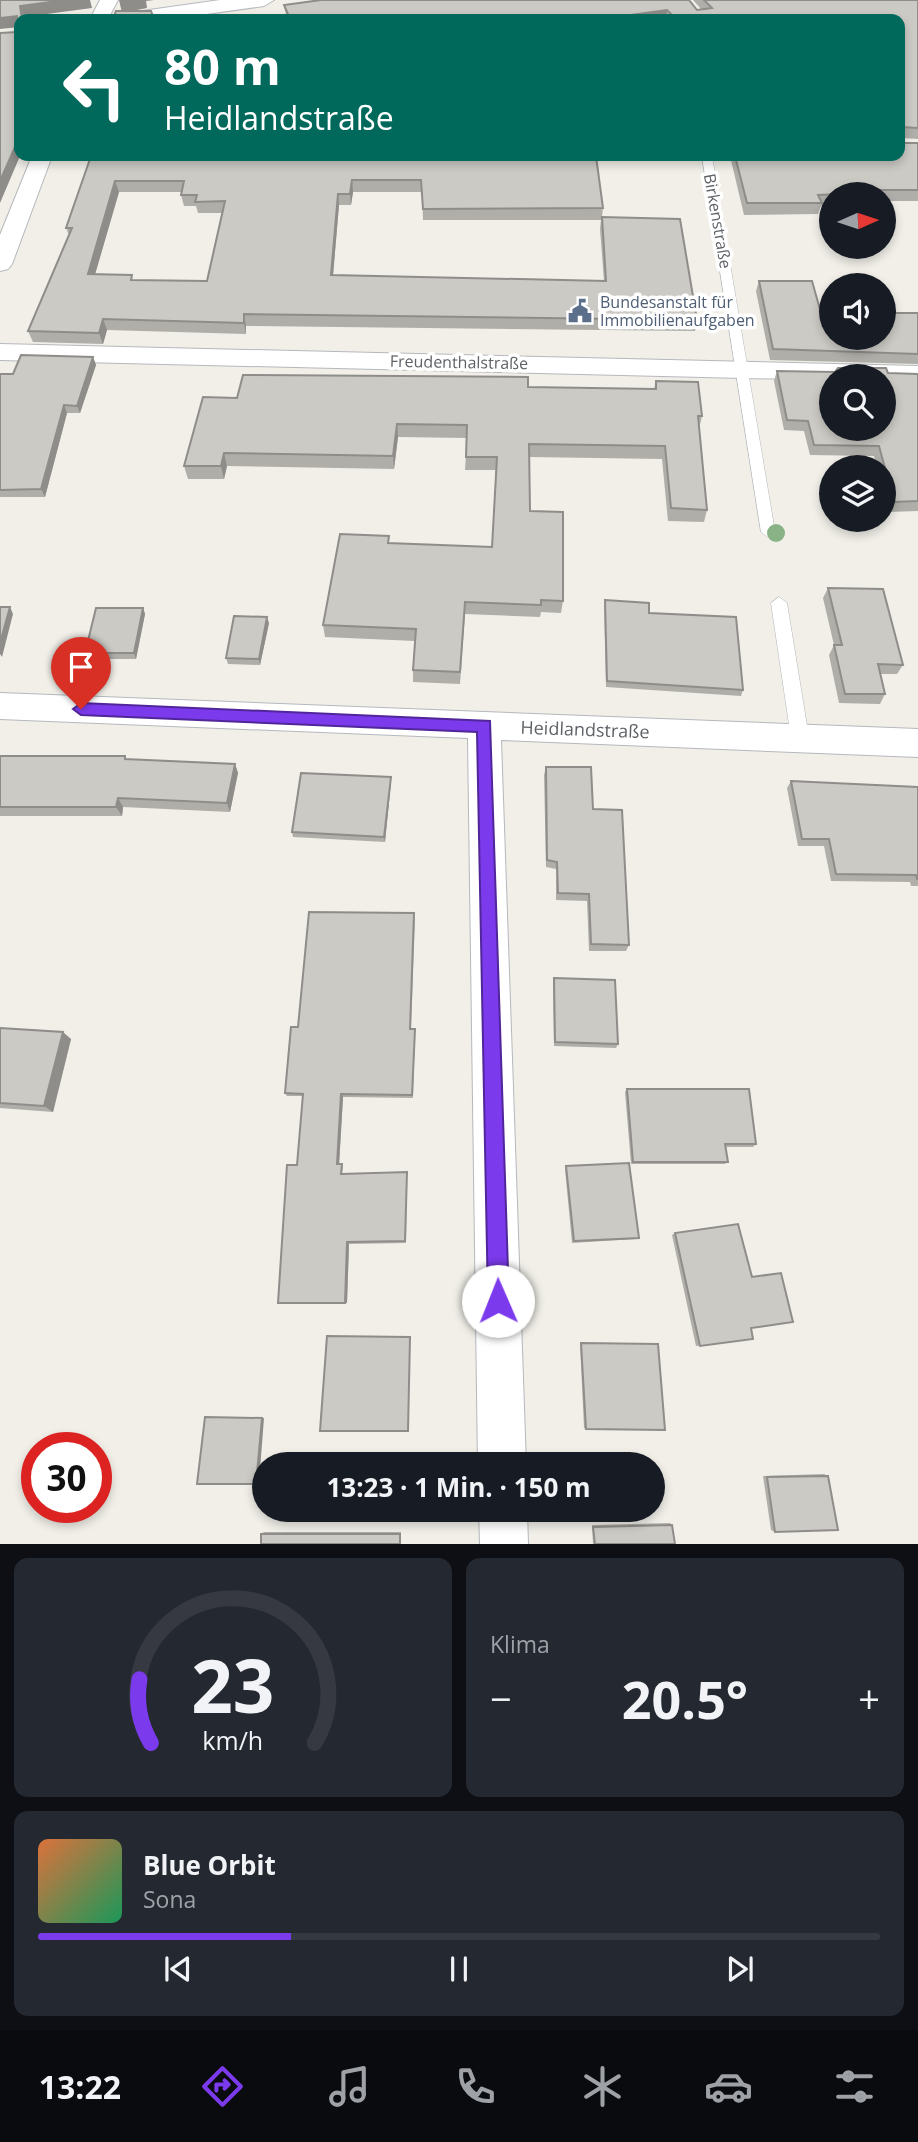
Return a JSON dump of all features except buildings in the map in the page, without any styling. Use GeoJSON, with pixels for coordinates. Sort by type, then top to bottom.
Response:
{"type":"FeatureCollection","features":[{"type":"Feature","properties":{"kind":"main road"},"geometry":{"type":"LineString","coordinates":[[164,14],[264,0]]}},
{"type":"Feature","properties":{"kind":"street"},"geometry":{"type":"LineString","coordinates":[[0,264],[40,161]]}},
{"type":"Feature","properties":{"kind":"street","name":"Freudenthalstraße"},"geometry":{"type":"LineString","coordinates":[[0,352],[918,374]]}},
{"type":"Feature","properties":{"kind":"street","name":"Heidlandstraße"},"geometry":{"type":"LineString","coordinates":[[0,706],[918,743]]}},
{"type":"Feature","properties":{"kind":"street"},"geometry":{"type":"LineString","coordinates":[[484,726],[502,1452]]}},
{"type":"Feature","properties":{"kind":"street"},"geometry":{"type":"LineString","coordinates":[[503,1522],[504,1544]]}},
{"type":"Feature","properties":{"kind":"lane","name":"Birkenstraße"},"geometry":{"type":"LineString","coordinates":[[707,161],[768,532]]}},
{"type":"Feature","properties":{"kind":"lane"},"geometry":{"type":"LineString","coordinates":[[779,603],[800,738]]}},
{"type":"Feature","properties":{"kind":"place","name":"Bundesanstalt für Immobilienaufgaben"},"geometry":{"type":"Point","coordinates":[580,311]}},
{"type":"Feature","properties":{"kind":"route"},"geometry":{"type":"LineString","coordinates":[[81,709],[484,726],[498,1301]]}}]}
